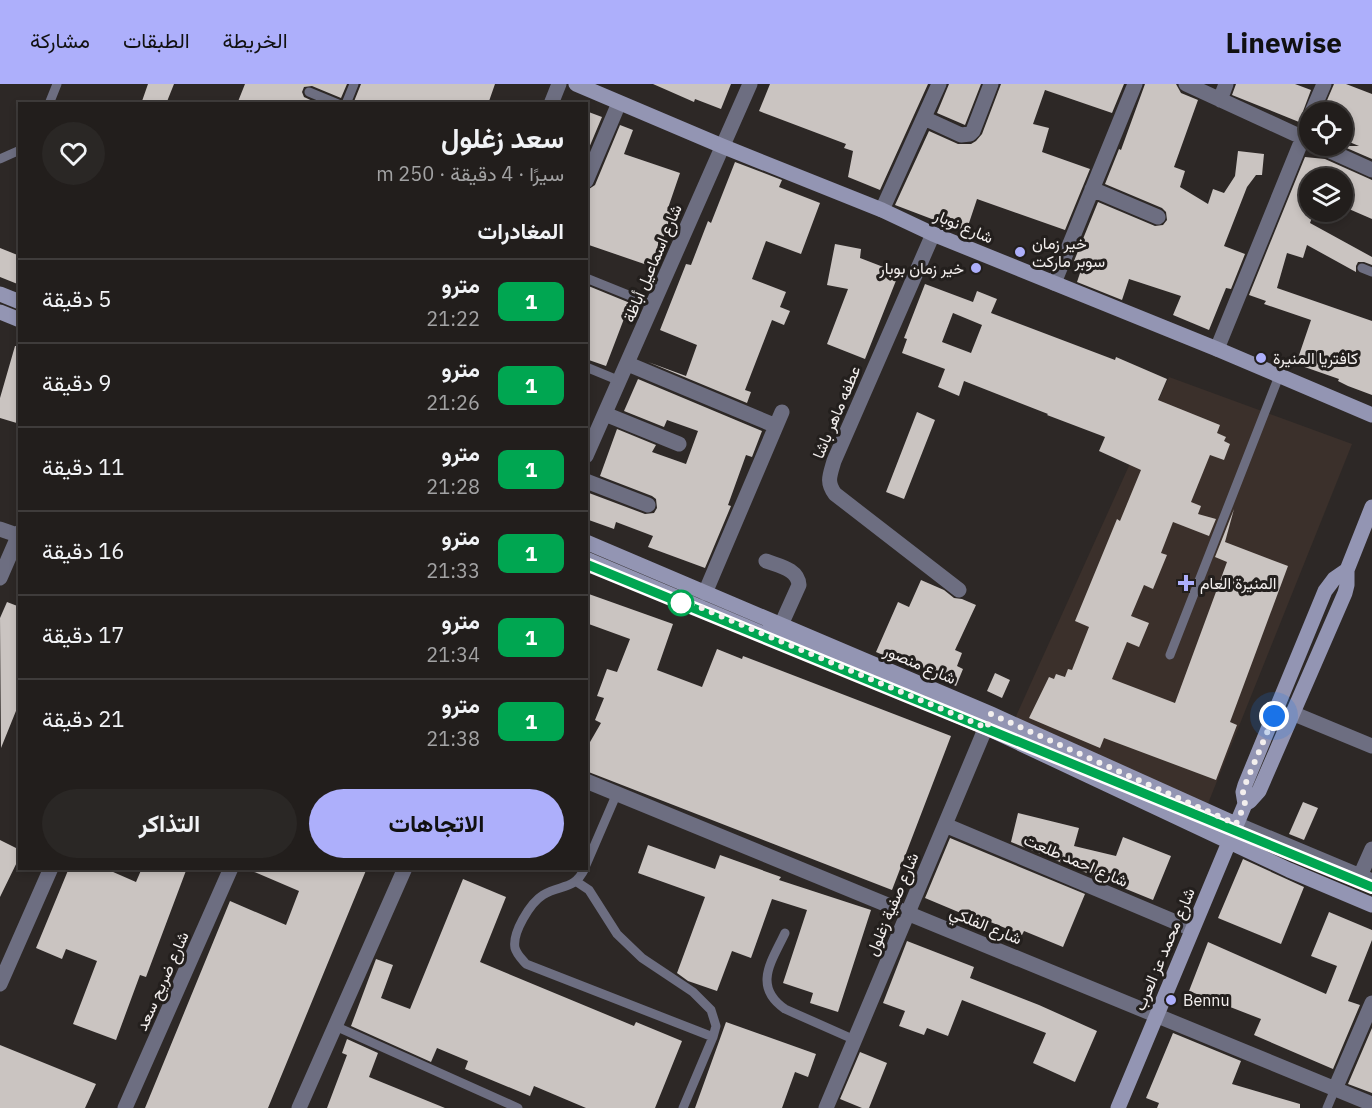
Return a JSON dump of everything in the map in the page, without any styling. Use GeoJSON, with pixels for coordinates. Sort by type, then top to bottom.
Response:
{"type":"FeatureCollection","features":[{"type":"Feature","properties":{"kind":"street"},"geometry":{"type":"LineString","coordinates":[[552,102],[559,84]]}},
{"type":"Feature","properties":{"kind":"street","name":"شارع نوبار"},"geometry":{"type":"LineString","coordinates":[[576,84],[1372,415]]}},
{"type":"Feature","properties":{"kind":"street","name":"شارع اسماعيل أباظة"},"geometry":{"type":"LineString","coordinates":[[588,452],[750,84]]}},
{"type":"Feature","properties":{"kind":"street"},"geometry":{"type":"LineString","coordinates":[[882,210],[939,84]]}},
{"type":"Feature","properties":{"kind":"street"},"geometry":{"type":"LineString","coordinates":[[924,118],[961,135],[970,135],[974,131],[992,84]]}},
{"type":"Feature","properties":{"kind":"street"},"geometry":{"type":"LineString","coordinates":[[1054,283],[1135,84]]}},
{"type":"Feature","properties":{"kind":"street"},"geometry":{"type":"LineString","coordinates":[[1186,84],[1299,137]]}},
{"type":"Feature","properties":{"kind":"street"},"geometry":{"type":"LineString","coordinates":[[1220,100],[1226,84]]}},
{"type":"Feature","properties":{"kind":"street"},"geometry":{"type":"LineString","coordinates":[[1316,102],[1324,84]]}},
{"type":"Feature","properties":{"kind":"street"},"geometry":{"type":"LineString","coordinates":[[588,176],[619,103]]}},
{"type":"Feature","properties":{"kind":"street"},"geometry":{"type":"LineString","coordinates":[[1217,349],[1299,156]]}},
{"type":"Feature","properties":{"kind":"street"},"geometry":{"type":"LineString","coordinates":[[1340,156],[1372,170]]}},
{"type":"Feature","properties":{"kind":"street"},"geometry":{"type":"LineString","coordinates":[[1092,189],[1158,217]]}},
{"type":"Feature","properties":{"kind":"street","name":"عطفه ماهر باشا"},"geometry":{"type":"LineString","coordinates":[[933,234],[834,461],[829,486],[835,494],[959,590]]}},
{"type":"Feature","properties":{"kind":"street"},"geometry":{"type":"LineString","coordinates":[[0,294],[18,301]]}},
{"type":"Feature","properties":{"kind":"street"},"geometry":{"type":"LineString","coordinates":[[0,312],[18,319]]}},
{"type":"Feature","properties":{"kind":"street"},"geometry":{"type":"LineString","coordinates":[[628,364],[779,419],[705,593]]}},
{"type":"Feature","properties":{"kind":"street"},"geometry":{"type":"LineString","coordinates":[[605,414],[679,444]]}},
{"type":"Feature","properties":{"kind":"street"},"geometry":{"type":"LineString","coordinates":[[588,482],[648,505]]}},
{"type":"Feature","properties":{"kind":"street","name":"شارع محمد عز العرب"},"geometry":{"type":"LineString","coordinates":[[1118,1108],[1245,804],[1243,792],[1245,785],[1326,591],[1334,579],[1347,570],[1367,536],[1372,507]]}},
{"type":"Feature","properties":{"kind":"street"},"geometry":{"type":"LineString","coordinates":[[0,529],[18,535]]}},
{"type":"Feature","properties":{"kind":"street"},"geometry":{"type":"LineString","coordinates":[[0,578],[18,537]]}},
{"type":"Feature","properties":{"kind":"street","name":"شارع منصور"},"geometry":{"type":"LineString","coordinates":[[588,543],[781,625],[989,721],[1289,870],[1372,905]]}},
{"type":"Feature","properties":{"kind":"street","name":"شارع منصور"},"geometry":{"type":"LineString","coordinates":[[588,560],[989,721],[1236,824]]}},
{"type":"Feature","properties":{"kind":"street"},"geometry":{"type":"LineString","coordinates":[[766,561],[793,572],[798,577],[800,585],[781,625]]}},
{"type":"Feature","properties":{"kind":"street","name":"شارع محمد عز العرب"},"geometry":{"type":"LineString","coordinates":[[1245,804],[1259,791],[1345,593],[1347,570]]}},
{"type":"Feature","properties":{"kind":"street"},"geometry":{"type":"LineString","coordinates":[[1292,714],[1372,746]]}},
{"type":"Feature","properties":{"kind":"street","name":"شارع صفية زغلول"},"geometry":{"type":"LineString","coordinates":[[826,1108],[989,721]]}},
{"type":"Feature","properties":{"kind":"street","name":"شارع الفلكي"},"geometry":{"type":"LineString","coordinates":[[588,782],[1372,1104]]}},
{"type":"Feature","properties":{"kind":"street"},"geometry":{"type":"LineString","coordinates":[[1236,824],[1366,878],[1372,849]]}},
{"type":"Feature","properties":{"kind":"street","name":"شارع احمد طلعت"},"geometry":{"type":"LineString","coordinates":[[945,825],[1192,929]]}},
{"type":"Feature","properties":{"kind":"street"},"geometry":{"type":"LineString","coordinates":[[0,984],[50,870]]}},
{"type":"Feature","properties":{"kind":"street","name":"شارع ضريح سعد"},"geometry":{"type":"LineString","coordinates":[[125,1108],[230,870]]}},
{"type":"Feature","properties":{"kind":"street"},"geometry":{"type":"LineString","coordinates":[[299,1108],[404,870]]}},
{"type":"Feature","properties":{"kind":"street"},"geometry":{"type":"LineString","coordinates":[[1335,1089],[1372,1003]]}},
{"type":"Feature","properties":{"kind":"lane"},"geometry":{"type":"LineString","coordinates":[[49,102],[57,84]]}},
{"type":"Feature","properties":{"kind":"lane"},"geometry":{"type":"LineString","coordinates":[[347,102],[354,84]]}},
{"type":"Feature","properties":{"kind":"lane"},"geometry":{"type":"LineString","coordinates":[[309,92],[333,102]]}},
{"type":"Feature","properties":{"kind":"lane"},"geometry":{"type":"LineString","coordinates":[[0,159],[18,151]]}},
{"type":"Feature","properties":{"kind":"lane"},"geometry":{"type":"LineString","coordinates":[[1362,268],[1372,272]]}},
{"type":"Feature","properties":{"kind":"lane"},"geometry":{"type":"LineString","coordinates":[[588,279],[653,305]]}},
{"type":"Feature","properties":{"kind":"lane"},"geometry":{"type":"LineString","coordinates":[[588,368],[620,381]]}},
{"type":"Feature","properties":{"kind":"lane"},"geometry":{"type":"LineString","coordinates":[[1170,655],[1279,376]]}},
{"type":"Feature","properties":{"kind":"lane"},"geometry":{"type":"LineString","coordinates":[[590,850],[617,793]]}},
{"type":"Feature","properties":{"kind":"lane"},"geometry":{"type":"LineString","coordinates":[[584,870],[577,882],[566,888],[544,894],[528,909],[515,939],[515,948],[519,957],[526,964],[713,1037]]}},
{"type":"Feature","properties":{"kind":"lane"},"geometry":{"type":"LineString","coordinates":[[577,882],[589,890],[617,934],[642,958],[693,992],[711,1010],[716,1026],[713,1037],[683,1108]]}},
{"type":"Feature","properties":{"kind":"lane"},"geometry":{"type":"LineString","coordinates":[[785,933],[767,972],[766,983],[769,993],[784,1009],[855,1040]]}},
{"type":"Feature","properties":{"kind":"lane"},"geometry":{"type":"LineString","coordinates":[[335,1026],[518,1108]]}},
{"type":"Feature","properties":{"kind":"lane"},"geometry":{"type":"LineString","coordinates":[[1327,1108],[1335,1089]]}},
{"type":"Feature","properties":{"kind":"shaded area","name":"المنيرة العام"},"geometry":{"type":"Polygon","coordinates":[[[1169,377],[1352,444],[1207,806],[1013,723],[1169,377]]]}},
{"type":"Feature","properties":{"kind":"building"},"geometry":{"type":"Polygon","coordinates":[[[148,84],[174,84],[167,102],[142,102],[148,84]]]}},
{"type":"Feature","properties":{"kind":"building"},"geometry":{"type":"Polygon","coordinates":[[[245,84],[347,84],[341,98],[312,86],[304,87],[302,92],[304,97],[315,102],[238,102],[245,84]]]}},
{"type":"Feature","properties":{"kind":"building"},"geometry":{"type":"Polygon","coordinates":[[[361,84],[495,84],[489,102],[354,102],[361,84]]]}},
{"type":"Feature","properties":{"kind":"building"},"geometry":{"type":"Polygon","coordinates":[[[653,84],[731,84],[721,109],[695,99],[694,102],[653,84]]]}},
{"type":"Feature","properties":{"kind":"building"},"geometry":{"type":"Polygon","coordinates":[[[770,84],[928,84],[880,190],[848,177],[853,151],[844,148],[846,144],[759,111],[770,84]]]}},
{"type":"Feature","properties":{"kind":"building"},"geometry":{"type":"Polygon","coordinates":[[[949,84],[981,84],[965,125],[937,113],[949,84]]]}},
{"type":"Feature","properties":{"kind":"building"},"geometry":{"type":"Polygon","coordinates":[[[1001,84],[1124,84],[1112,113],[1045,90],[1033,124],[1049,128],[1042,152],[1090,169],[1065,230],[977,199],[966,232],[895,205],[929,131],[958,144],[971,144],[976,141],[982,134],[1001,84]]]}},
{"type":"Feature","properties":{"kind":"building"},"geometry":{"type":"Polygon","coordinates":[[[1145,84],[1176,84],[1181,93],[1198,100],[1174,167],[1185,171],[1180,187],[1208,204],[1213,189],[1224,193],[1235,176],[1238,151],[1264,154],[1262,175],[1256,175],[1247,187],[1224,246],[1245,254],[1231,289],[1226,288],[1209,330],[1173,315],[1181,296],[1129,279],[1122,300],[1077,282],[1083,264],[1074,261],[1098,202],[1155,226],[1163,225],[1167,220],[1166,212],[1162,208],[1105,184],[1119,149],[1121,150],[1145,84]]]}},
{"type":"Feature","properties":{"kind":"building"},"geometry":{"type":"Polygon","coordinates":[[[1236,84],[1295,84],[1311,90],[1306,102],[1299,102],[1299,122],[1232,95],[1236,84]]]}},
{"type":"Feature","properties":{"kind":"building"},"geometry":{"type":"Polygon","coordinates":[[[1334,84],[1346,84],[1372,94],[1372,159],[1353,151],[1353,146],[1359,146],[1353,144],[1353,102],[1326,102],[1334,84]]]}},
{"type":"Feature","properties":{"kind":"building"},"geometry":{"type":"Polygon","coordinates":[[[588,112],[602,117],[588,150],[588,112]]]}},
{"type":"Feature","properties":{"kind":"building"},"geometry":{"type":"Polygon","coordinates":[[[620,125],[633,130],[624,154],[680,173],[667,211],[672,213],[653,267],[588,245],[588,190],[595,185],[620,125]]]}},
{"type":"Feature","properties":{"kind":"building"},"geometry":{"type":"Polygon","coordinates":[[[1305,157],[1325,159],[1345,168],[1301,168],[1305,157]]]}},
{"type":"Feature","properties":{"kind":"building"},"geometry":{"type":"Polygon","coordinates":[[[735,162],[782,180],[779,187],[820,203],[801,254],[766,241],[752,279],[786,292],[780,307],[790,311],[784,325],[772,320],[745,390],[751,392],[747,403],[648,362],[686,376],[697,345],[660,330],[686,264],[691,265],[708,221],[711,223],[735,162]]]}},
{"type":"Feature","properties":{"kind":"building"},"geometry":{"type":"Polygon","coordinates":[[[1299,172],[1299,222],[1310,222],[1372,257],[1372,265],[1358,262],[1356,272],[1307,245],[1303,258],[1287,253],[1277,288],[1372,321],[1372,395],[1348,386],[1338,381],[1339,379],[1296,364],[1311,320],[1264,304],[1266,301],[1249,295],[1299,172]]]}},
{"type":"Feature","properties":{"kind":"building"},"geometry":{"type":"Polygon","coordinates":[[[1353,172],[1372,180],[1372,219],[1353,211],[1353,172]]]}},
{"type":"Feature","properties":{"kind":"building"},"geometry":{"type":"Polygon","coordinates":[[[835,244],[861,249],[860,258],[899,273],[865,359],[827,344],[848,289],[827,285],[835,244]]]}},
{"type":"Feature","properties":{"kind":"building"},"geometry":{"type":"Polygon","coordinates":[[[0,248],[18,255],[18,284],[0,277],[0,248]]]}},
{"type":"Feature","properties":{"kind":"building"},"geometry":{"type":"Polygon","coordinates":[[[925,284],[973,302],[977,291],[997,299],[991,313],[1115,360],[1116,357],[1167,379],[1158,400],[1220,425],[1217,433],[1226,437],[1224,441],[1230,444],[1224,460],[1210,455],[1191,502],[1201,506],[1198,514],[1216,519],[1209,536],[1173,522],[1161,553],[1167,555],[1153,589],[1144,585],[1131,616],[1149,623],[1139,647],[1127,642],[1112,679],[1175,703],[1227,562],[1215,557],[1234,509],[1225,542],[1288,566],[1230,722],[1237,725],[1216,780],[1104,738],[1100,748],[1029,718],[1049,677],[1054,679],[1056,674],[1065,677],[1068,669],[1072,670],[1089,627],[1075,621],[1117,519],[1120,521],[1141,470],[1099,451],[1105,437],[964,381],[959,396],[938,387],[945,369],[902,353],[907,339],[904,338],[925,284]],[[953,313],[942,342],[971,353],[982,325],[953,313]]]}},
{"type":"Feature","properties":{"kind":"building"},"geometry":{"type":"Polygon","coordinates":[[[588,286],[630,303],[606,366],[588,360],[588,286]]]}},
{"type":"Feature","properties":{"kind":"building"},"geometry":{"type":"Polygon","coordinates":[[[15,346],[18,346],[18,423],[0,418],[0,398],[15,346]]]}},
{"type":"Feature","properties":{"kind":"building"},"geometry":{"type":"Polygon","coordinates":[[[638,379],[762,431],[752,457],[746,455],[728,505],[731,506],[705,568],[648,547],[653,536],[616,522],[614,529],[588,520],[589,493],[645,514],[654,513],[657,508],[656,499],[652,496],[600,476],[617,429],[656,445],[652,452],[686,464],[698,431],[667,420],[664,427],[624,411],[638,379]]]}},
{"type":"Feature","properties":{"kind":"building"},"geometry":{"type":"Polygon","coordinates":[[[917,412],[935,420],[904,499],[886,492],[917,412]]]}},
{"type":"Feature","properties":{"kind":"building"},"geometry":{"type":"Polygon","coordinates":[[[921,580],[944,590],[954,598],[976,605],[955,650],[962,653],[957,666],[963,669],[956,686],[930,675],[932,671],[896,656],[895,660],[876,652],[898,602],[909,607],[921,580]]]}},
{"type":"Feature","properties":{"kind":"building"},"geometry":{"type":"Polygon","coordinates":[[[588,594],[673,624],[657,670],[702,687],[717,649],[742,659],[743,656],[951,736],[892,890],[588,772],[588,746],[601,723],[595,720],[604,698],[597,696],[607,669],[617,672],[630,639],[588,624],[588,594]]]}},
{"type":"Feature","properties":{"kind":"building"},"geometry":{"type":"Polygon","coordinates":[[[7,602],[18,606],[18,706],[1,748],[0,618],[7,602]]]}},
{"type":"Feature","properties":{"kind":"building"},"geometry":{"type":"Polygon","coordinates":[[[995,673],[1010,680],[1002,698],[987,691],[995,673]]]}},
{"type":"Feature","properties":{"kind":"building"},"geometry":{"type":"Polygon","coordinates":[[[1303,802],[1318,808],[1304,840],[1289,834],[1303,802]]]}},
{"type":"Feature","properties":{"kind":"building"},"geometry":{"type":"Polygon","coordinates":[[[1018,813],[1079,828],[1074,846],[1116,856],[1123,837],[1171,856],[1153,900],[1011,842],[1018,813]]]}},
{"type":"Feature","properties":{"kind":"building"},"geometry":{"type":"Polygon","coordinates":[[[950,838],[1085,894],[1063,947],[1024,931],[1022,935],[988,921],[987,924],[925,898],[950,838]]]}},
{"type":"Feature","properties":{"kind":"building"},"geometry":{"type":"Polygon","coordinates":[[[0,840],[18,849],[18,860],[0,897],[0,840]]]}},
{"type":"Feature","properties":{"kind":"building"},"geometry":{"type":"Polygon","coordinates":[[[648,845],[715,869],[720,855],[781,877],[779,880],[871,910],[838,1012],[810,1003],[813,993],[783,983],[807,910],[772,899],[751,958],[732,951],[717,991],[688,981],[677,973],[705,897],[638,873],[648,845]]]}},
{"type":"Feature","properties":{"kind":"building"},"geometry":{"type":"Polygon","coordinates":[[[1243,859],[1304,887],[1281,944],[1218,918],[1243,859]]]}},
{"type":"Feature","properties":{"kind":"building"},"geometry":{"type":"Polygon","coordinates":[[[68,870],[109,870],[136,882],[141,870],[186,870],[146,977],[140,975],[116,1040],[73,1024],[97,961],[66,949],[62,959],[36,948],[68,870]]]}},
{"type":"Feature","properties":{"kind":"building"},"geometry":{"type":"Polygon","coordinates":[[[250,870],[366,870],[268,1108],[145,1108],[230,901],[286,925],[299,891],[250,870]]]}},
{"type":"Feature","properties":{"kind":"building"},"geometry":{"type":"Polygon","coordinates":[[[463,879],[506,897],[480,962],[634,1026],[636,1022],[682,1041],[655,1108],[586,1108],[534,1086],[530,1096],[465,1069],[468,1061],[437,1048],[431,1062],[351,1026],[376,959],[393,965],[381,998],[410,1009],[463,879]]]}},
{"type":"Feature","properties":{"kind":"building"},"geometry":{"type":"Polygon","coordinates":[[[1329,912],[1372,930],[1372,940],[1348,1001],[1360,1005],[1333,1069],[1254,1035],[1261,1019],[1189,991],[1208,942],[1326,994],[1337,966],[1311,956],[1329,912]]]}},
{"type":"Feature","properties":{"kind":"building"},"geometry":{"type":"Polygon","coordinates":[[[907,941],[974,967],[970,978],[1097,1031],[1075,1082],[1033,1063],[1046,1033],[962,1000],[948,1036],[927,1028],[924,1035],[899,1026],[905,1011],[883,1003],[907,941]]]}},
{"type":"Feature","properties":{"kind":"building"},"geometry":{"type":"Polygon","coordinates":[[[726,1022],[816,1054],[808,1077],[795,1072],[782,1108],[695,1108],[726,1022]]]}},
{"type":"Feature","properties":{"kind":"building"},"geometry":{"type":"Polygon","coordinates":[[[1372,1028],[1372,1093],[1348,1084],[1372,1028]]]}},
{"type":"Feature","properties":{"kind":"building"},"geometry":{"type":"Polygon","coordinates":[[[1173,1033],[1241,1061],[1232,1084],[1300,1104],[1300,1108],[1157,1108],[1159,1103],[1146,1098],[1173,1033]]]}},
{"type":"Feature","properties":{"kind":"building"},"geometry":{"type":"Polygon","coordinates":[[[347,1039],[378,1053],[369,1077],[445,1108],[327,1108],[347,1055],[342,1053],[347,1039]]]}},
{"type":"Feature","properties":{"kind":"building"},"geometry":{"type":"Polygon","coordinates":[[[0,1045],[96,1084],[85,1108],[0,1108],[0,1045]]]}},
{"type":"Feature","properties":{"kind":"building"},"geometry":{"type":"Polygon","coordinates":[[[860,1052],[887,1063],[869,1108],[862,1108],[840,1099],[860,1052]]]}},
{"type":"Feature","properties":{"kind":"metro line","name":"1"},"geometry":{"type":"LineString","coordinates":[[588,565],[1372,887]]}},
{"type":"Feature","properties":{"kind":"place","name":"خير زمان سوبر ماركت"},"geometry":{"type":"Point","coordinates":[1020,252]}},
{"type":"Feature","properties":{"kind":"place","name":"خير زمان بوبار"},"geometry":{"type":"Point","coordinates":[976,268]}},
{"type":"Feature","properties":{"kind":"place","name":"كافتريا المنيرة"},"geometry":{"type":"Point","coordinates":[1261,358]}},
{"type":"Feature","properties":{"kind":"place","name":"المنيرة العام"},"geometry":{"type":"Point","coordinates":[1186,583]}},
{"type":"Feature","properties":{"kind":"place","name":"Bennu"},"geometry":{"type":"Point","coordinates":[1171,1000]}},
{"type":"Feature","properties":{"kind":"route"},"geometry":{"type":"LineString","coordinates":[[681,603],[692,604],[987,728],[991,714],[1236,824],[1245,804],[1243,792],[1245,785],[1274,716]]}}]}
